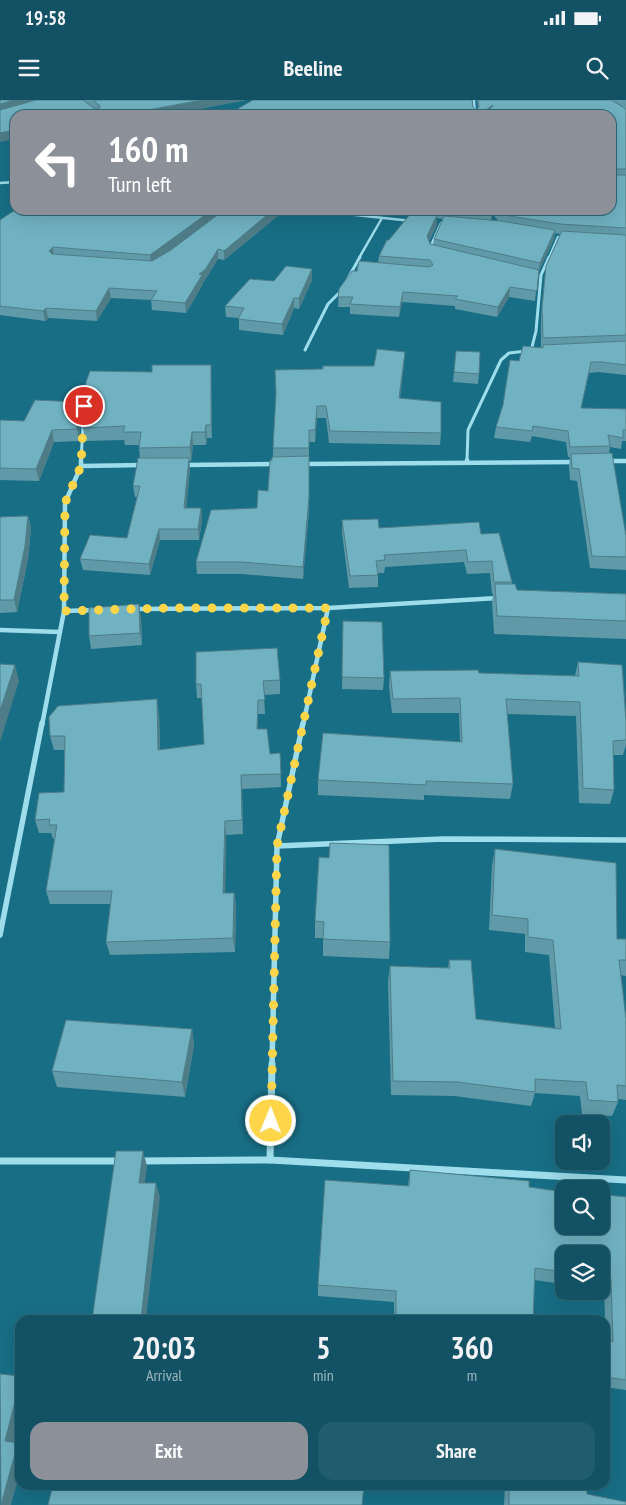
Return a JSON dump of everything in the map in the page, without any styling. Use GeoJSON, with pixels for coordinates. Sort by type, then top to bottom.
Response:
{"type":"FeatureCollection","features":[{"type":"Feature","properties":{"kind":"street"},"geometry":{"type":"LineString","coordinates":[[354,215],[421,221]]}},
{"type":"Feature","properties":{"kind":"street"},"geometry":{"type":"LineString","coordinates":[[305,350],[328,304],[341,292],[382,218]]}},
{"type":"Feature","properties":{"kind":"street"},"geometry":{"type":"LineString","coordinates":[[431,222],[451,224]]}},
{"type":"Feature","properties":{"kind":"street"},"geometry":{"type":"LineString","coordinates":[[431,251],[429,247],[441,223]]}},
{"type":"Feature","properties":{"kind":"street"},"geometry":{"type":"LineString","coordinates":[[548,235],[566,237]]}},
{"type":"Feature","properties":{"kind":"street"},"geometry":{"type":"LineString","coordinates":[[531,350],[536,331],[540,277],[558,237]]}},
{"type":"Feature","properties":{"kind":"street"},"geometry":{"type":"LineString","coordinates":[[354,267],[361,268]]}},
{"type":"Feature","properties":{"kind":"street"},"geometry":{"type":"LineString","coordinates":[[532,275],[540,277]]}},
{"type":"Feature","properties":{"kind":"street"},"geometry":{"type":"LineString","coordinates":[[466,464],[468,430],[501,360],[509,353],[540,350]]}},
{"type":"Feature","properties":{"kind":"street"},"geometry":{"type":"LineString","coordinates":[[0,935],[64,611],[65,503],[81,466],[85,390]]}},
{"type":"Feature","properties":{"kind":"street"},"geometry":{"type":"LineString","coordinates":[[596,462],[626,461]]}},
{"type":"Feature","properties":{"kind":"street"},"geometry":{"type":"LineString","coordinates":[[294,464],[586,462]]}},
{"type":"Feature","properties":{"kind":"street"},"geometry":{"type":"LineString","coordinates":[[178,465],[284,464]]}},
{"type":"Feature","properties":{"kind":"street"},"geometry":{"type":"LineString","coordinates":[[81,466],[149,465]]}},
{"type":"Feature","properties":{"kind":"street"},"geometry":{"type":"LineString","coordinates":[[132,609],[328,608],[507,598]]}},
{"type":"Feature","properties":{"kind":"street"},"geometry":{"type":"LineString","coordinates":[[270,1160],[277,846],[328,608]]}},
{"type":"Feature","properties":{"kind":"street"},"geometry":{"type":"LineString","coordinates":[[64,611],[103,610]]}},
{"type":"Feature","properties":{"kind":"street"},"geometry":{"type":"LineString","coordinates":[[0,630],[60,632]]}},
{"type":"Feature","properties":{"kind":"street"},"geometry":{"type":"LineString","coordinates":[[277,846],[443,839],[626,840]]}},
{"type":"Feature","properties":{"kind":"street"},"geometry":{"type":"LineString","coordinates":[[0,1161],[270,1160],[626,1180]]}},
{"type":"Feature","properties":{"kind":"building"},"geometry":{"type":"Polygon","coordinates":[[[0,100],[14,100],[0,104],[0,100]]]}},
{"type":"Feature","properties":{"kind":"building"},"geometry":{"type":"Polygon","coordinates":[[[36,100],[83,100],[95,109],[99,109],[100,106],[93,100],[202,100],[150,110],[10,110],[10,131],[0,133],[0,110],[36,100]]]}},
{"type":"Feature","properties":{"kind":"building"},"geometry":{"type":"Polygon","coordinates":[[[253,100],[472,100],[473,107],[476,110],[236,110],[253,100]]]}},
{"type":"Feature","properties":{"kind":"building"},"geometry":{"type":"Polygon","coordinates":[[[478,100],[611,100],[626,109],[626,169],[616,169],[616,110],[490,110],[493,105],[486,110],[476,110],[479,107],[478,100]]]}},
{"type":"Feature","properties":{"kind":"building"},"geometry":{"type":"Polygon","coordinates":[[[616,175],[626,175],[626,228],[560,224],[503,215],[616,215],[616,175]]]}},
{"type":"Feature","properties":{"kind":"building"},"geometry":{"type":"Polygon","coordinates":[[[10,213],[10,215],[205,215],[150,255],[53,247],[49,251],[52,254],[152,261],[171,250],[217,215],[267,215],[224,251],[218,249],[205,270],[199,274],[202,275],[185,303],[151,300],[157,291],[109,288],[96,311],[46,308],[43,311],[0,306],[0,220],[10,213]]]}},
{"type":"Feature","properties":{"kind":"building"},"geometry":{"type":"Polygon","coordinates":[[[409,215],[437,215],[427,236],[430,244],[539,270],[537,291],[510,287],[498,307],[455,299],[458,296],[403,292],[400,307],[350,304],[353,297],[338,297],[339,289],[349,275],[352,271],[357,271],[359,261],[429,267],[433,265],[430,260],[379,256],[387,240],[409,215]]]}},
{"type":"Feature","properties":{"kind":"building"},"geometry":{"type":"Polygon","coordinates":[[[444,216],[501,221],[555,230],[540,263],[434,239],[444,216]]]}},
{"type":"Feature","properties":{"kind":"building"},"geometry":{"type":"Polygon","coordinates":[[[562,231],[626,235],[626,335],[543,338],[542,308],[546,266],[562,231]]]}},
{"type":"Feature","properties":{"kind":"building"},"geometry":{"type":"Polygon","coordinates":[[[286,266],[312,269],[299,298],[294,298],[282,324],[238,319],[244,308],[225,306],[250,279],[274,281],[286,266]]]}},
{"type":"Feature","properties":{"kind":"building"},"geometry":{"type":"Polygon","coordinates":[[[626,341],[626,365],[591,362],[581,408],[626,409],[626,430],[623,430],[623,438],[608,435],[610,446],[570,447],[568,431],[533,426],[532,431],[496,427],[503,405],[510,360],[519,361],[523,346],[543,348],[543,345],[626,341]]]}},
{"type":"Feature","properties":{"kind":"building"},"geometry":{"type":"Polygon","coordinates":[[[377,349],[405,352],[399,398],[441,402],[441,433],[330,431],[326,406],[317,406],[315,430],[309,430],[309,448],[273,448],[276,393],[275,370],[323,369],[323,366],[374,366],[377,349]]]}},
{"type":"Feature","properties":{"kind":"building"},"geometry":{"type":"Polygon","coordinates":[[[456,351],[480,352],[479,374],[454,372],[456,351]]]}},
{"type":"Feature","properties":{"kind":"building"},"geometry":{"type":"Polygon","coordinates":[[[152,365],[211,365],[211,425],[206,425],[205,432],[192,432],[190,447],[139,448],[141,432],[123,432],[125,426],[83,428],[86,382],[90,371],[152,372],[152,365]]]}},
{"type":"Feature","properties":{"kind":"building"},"geometry":{"type":"Polygon","coordinates":[[[35,400],[78,402],[77,429],[52,430],[36,469],[0,468],[0,420],[24,421],[35,400]]]}},
{"type":"Feature","properties":{"kind":"building"},"geometry":{"type":"Polygon","coordinates":[[[612,453],[626,536],[626,557],[592,556],[579,469],[572,468],[571,454],[612,453]]]}},
{"type":"Feature","properties":{"kind":"building"},"geometry":{"type":"Polygon","coordinates":[[[309,456],[309,497],[303,567],[241,562],[196,562],[211,510],[257,508],[258,490],[268,491],[270,460],[272,460],[272,457],[309,456]]]}},
{"type":"Feature","properties":{"kind":"building"},"geometry":{"type":"Polygon","coordinates":[[[138,458],[189,458],[184,508],[201,508],[198,529],[159,529],[149,564],[80,559],[90,535],[127,538],[140,486],[133,486],[138,458]]]}},
{"type":"Feature","properties":{"kind":"building"},"geometry":{"type":"Polygon","coordinates":[[[28,516],[25,546],[14,600],[0,600],[0,517],[28,516]]]}},
{"type":"Feature","properties":{"kind":"building"},"geometry":{"type":"Polygon","coordinates":[[[378,519],[379,528],[479,522],[481,534],[499,533],[512,582],[494,582],[492,561],[468,562],[466,550],[384,555],[385,560],[376,561],[378,575],[350,576],[342,520],[378,519]]]}},
{"type":"Feature","properties":{"kind":"building"},"geometry":{"type":"Polygon","coordinates":[[[495,584],[515,584],[517,590],[626,594],[626,621],[497,616],[495,584]]]}},
{"type":"Feature","properties":{"kind":"building"},"geometry":{"type":"Polygon","coordinates":[[[139,604],[140,633],[89,636],[89,608],[139,604]]]}},
{"type":"Feature","properties":{"kind":"building"},"geometry":{"type":"Polygon","coordinates":[[[343,621],[382,622],[384,678],[342,677],[343,621]]]}},
{"type":"Feature","properties":{"kind":"building"},"geometry":{"type":"Polygon","coordinates":[[[277,648],[280,680],[263,681],[265,700],[258,700],[257,729],[267,729],[270,754],[280,753],[281,774],[241,775],[242,820],[225,821],[223,893],[234,893],[233,938],[106,942],[112,891],[46,891],[57,825],[49,825],[50,819],[35,820],[39,793],[64,792],[65,736],[50,736],[49,717],[58,706],[157,699],[158,750],[204,744],[201,684],[196,684],[196,652],[277,648]]]}},
{"type":"Feature","properties":{"kind":"building"},"geometry":{"type":"Polygon","coordinates":[[[578,662],[622,665],[626,740],[613,741],[614,790],[583,788],[580,702],[506,699],[513,784],[426,781],[426,785],[318,780],[323,733],[462,742],[460,698],[393,699],[390,671],[478,670],[479,673],[579,676],[578,662]]]}},
{"type":"Feature","properties":{"kind":"building"},"geometry":{"type":"Polygon","coordinates":[[[0,664],[15,665],[0,711],[0,664]]]}},
{"type":"Feature","properties":{"kind":"building"},"geometry":{"type":"Polygon","coordinates":[[[330,843],[389,845],[390,942],[323,939],[324,922],[315,921],[319,857],[329,858],[330,843]]]}},
{"type":"Feature","properties":{"kind":"building"},"geometry":{"type":"Polygon","coordinates":[[[495,849],[616,863],[617,939],[626,939],[626,960],[619,960],[626,1019],[626,1086],[617,1085],[618,1102],[588,1100],[586,1082],[535,1079],[535,1092],[457,1082],[393,1081],[390,966],[450,968],[449,960],[471,960],[476,1019],[561,1029],[553,940],[528,937],[528,919],[492,915],[495,849]]]}},
{"type":"Feature","properties":{"kind":"building"},"geometry":{"type":"Polygon","coordinates":[[[66,1020],[192,1029],[182,1082],[52,1071],[66,1020]]]}},
{"type":"Feature","properties":{"kind":"building"},"geometry":{"type":"Polygon","coordinates":[[[116,1151],[143,1151],[139,1183],[156,1183],[142,1315],[93,1315],[116,1151]]]}},
{"type":"Feature","properties":{"kind":"building"},"geometry":{"type":"Polygon","coordinates":[[[410,1170],[529,1181],[529,1187],[555,1191],[555,1235],[610,1235],[610,1195],[626,1197],[626,1380],[610,1378],[610,1341],[613,1342],[610,1245],[555,1245],[555,1271],[535,1268],[533,1315],[396,1315],[396,1291],[318,1285],[325,1180],[409,1186],[410,1170]]]}},
{"type":"Feature","properties":{"kind":"building"},"geometry":{"type":"Polygon","coordinates":[[[0,1374],[15,1376],[15,1402],[5,1441],[15,1443],[15,1454],[1,1505],[0,1374]]]}},
{"type":"Feature","properties":{"kind":"building"},"geometry":{"type":"Polygon","coordinates":[[[52,1490],[364,1490],[362,1505],[48,1505],[52,1490]]]}},
{"type":"Feature","properties":{"kind":"building"},"geometry":{"type":"Polygon","coordinates":[[[509,1490],[587,1490],[587,1494],[626,1502],[626,1505],[509,1505],[509,1490]]]}},
{"type":"Feature","properties":{"kind":"route"},"geometry":{"type":"LineString","coordinates":[[84,406],[81,466],[65,503],[63,541],[64,611],[170,608],[328,608],[277,846],[271,1121]]}}]}
